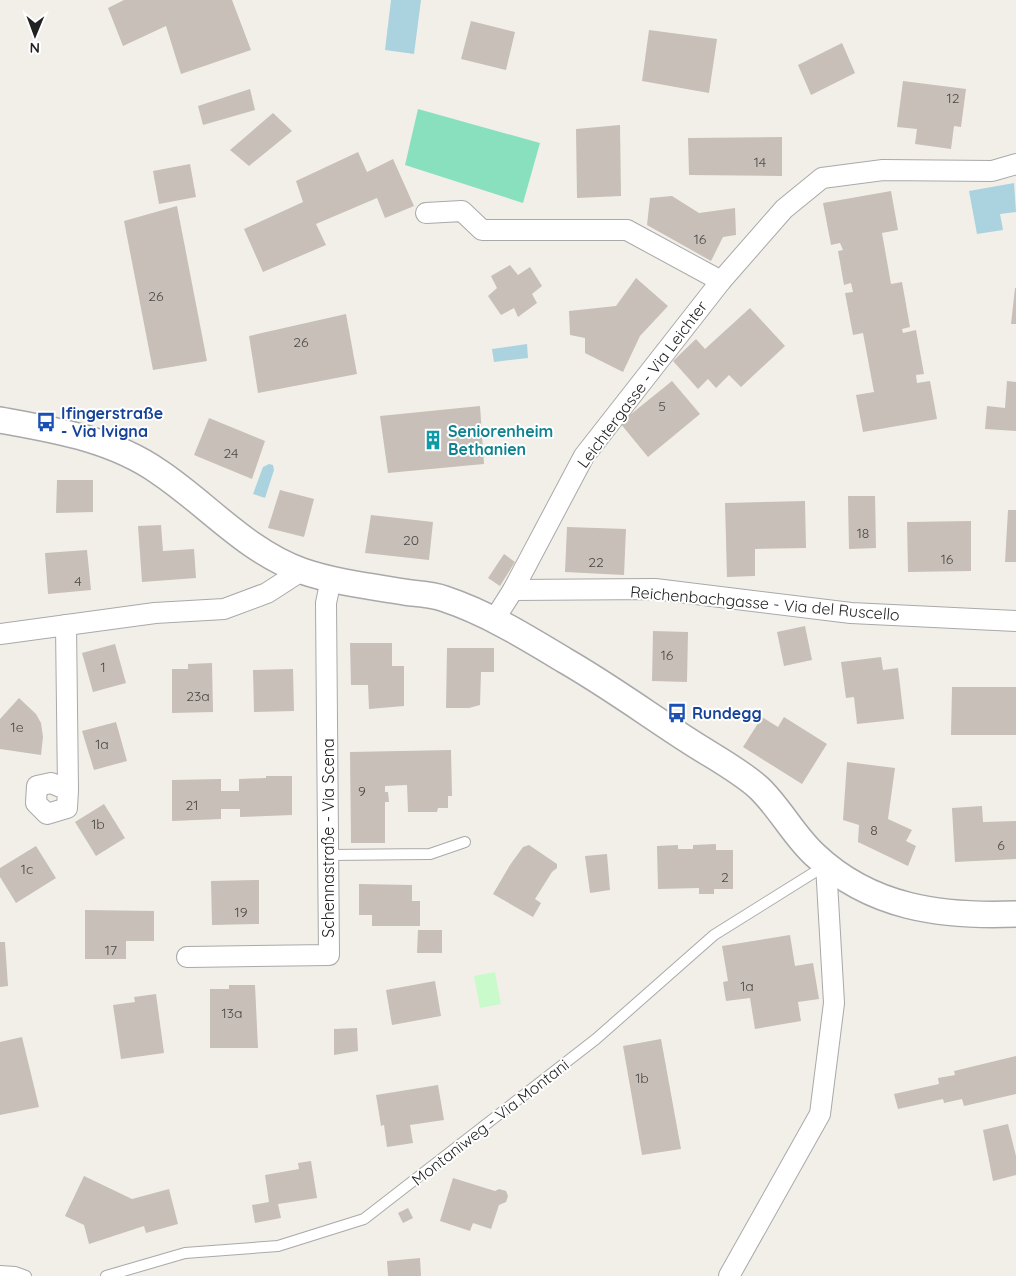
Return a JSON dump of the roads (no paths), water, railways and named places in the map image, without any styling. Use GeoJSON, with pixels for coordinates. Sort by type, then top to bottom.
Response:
{"type":"FeatureCollection","features":[{"type":"Feature","properties":{"kind":"street","name":"Leichtergasse - Via Leichter"},"geometry":{"type":"LineString","coordinates":[[494,620],[513,590],[584,456],[721,281],[784,208],[822,178],[883,170],[992,171],[1016,164]]}},
{"type":"Feature","properties":{"kind":"street"},"geometry":{"type":"LineString","coordinates":[[426,213],[462,211],[482,230],[626,230],[721,281]]}},
{"type":"Feature","properties":{"kind":"street"},"geometry":{"type":"LineString","coordinates":[[0,420],[98,441],[135,457],[161,473],[203,508],[266,554],[302,571],[331,579],[444,598],[494,620],[568,662],[758,787],[812,854],[851,882],[871,892],[924,911],[990,915],[1016,914]]}},
{"type":"Feature","properties":{"kind":"street"},"geometry":{"type":"LineString","coordinates":[[0,634],[155,613],[224,609],[267,593],[302,571]]}},
{"type":"Feature","properties":{"kind":"street","name":"Schennastraße - Via Scena"},"geometry":{"type":"LineString","coordinates":[[187,957],[329,954],[326,603],[331,579]]}},
{"type":"Feature","properties":{"kind":"street","name":"Reichenbachgasse - Via del Ruscello"},"geometry":{"type":"LineString","coordinates":[[513,590],[655,589],[851,613],[1016,620]]}},
{"type":"Feature","properties":{"kind":"street"},"geometry":{"type":"LineString","coordinates":[[66,625],[68,790]]}},
{"type":"Feature","properties":{"kind":"street"},"geometry":{"type":"LineString","coordinates":[[729,1276],[820,1114],[834,1004],[826,865]]}},
{"type":"Feature","properties":{"kind":"lane"},"geometry":{"type":"LineString","coordinates":[[328,855],[430,854],[465,842]]}},
{"type":"Feature","properties":{"kind":"lane","name":"Montaniweg - Via Montani"},"geometry":{"type":"LineString","coordinates":[[106,1276],[185,1253],[278,1246],[364,1219],[596,1039],[714,935],[826,865]]}},
{"type":"Feature","properties":{"kind":"lane"},"geometry":{"type":"LineString","coordinates":[[0,1272],[26,1276]]}},
{"type":"Feature","properties":{"kind":"water"},"geometry":{"type":"Polygon","coordinates":[[[391,0],[421,0],[414,54],[385,50],[391,0]]]}},
{"type":"Feature","properties":{"kind":"water"},"geometry":{"type":"Polygon","coordinates":[[[1014,183],[1016,212],[1000,214],[1003,230],[977,234],[969,191],[1014,183]]]}},
{"type":"Feature","properties":{"kind":"water"},"geometry":{"type":"Polygon","coordinates":[[[527,344],[528,358],[494,362],[492,349],[527,344]]]}},
{"type":"Feature","properties":{"kind":"water"},"geometry":{"type":"Polygon","coordinates":[[[269,464],[273,465],[274,470],[265,498],[253,494],[263,467],[269,464]]]}},
{"type":"Feature","properties":{"kind":"place","name":"Ifingerstraße - Via Ivigna"},"geometry":{"type":"Point","coordinates":[46,422]}},
{"type":"Feature","properties":{"kind":"place","name":"Seniorenheim Bethanien"},"geometry":{"type":"Point","coordinates":[433,440]}},
{"type":"Feature","properties":{"kind":"place","name":"Rundegg"},"geometry":{"type":"Point","coordinates":[677,713]}}]}
